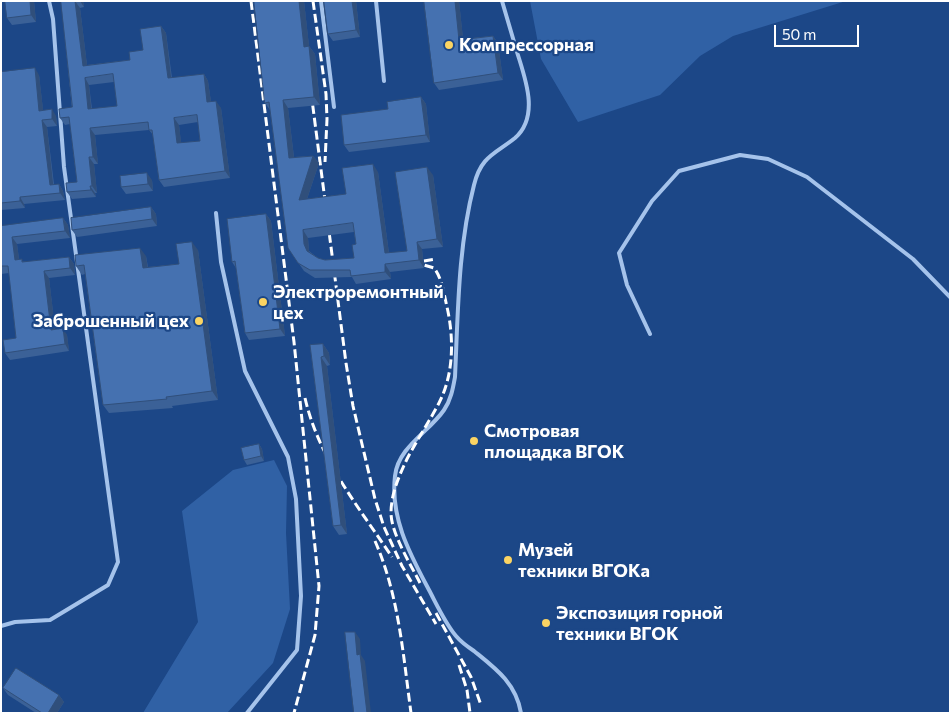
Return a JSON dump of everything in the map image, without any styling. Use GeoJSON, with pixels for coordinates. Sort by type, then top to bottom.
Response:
{"type":"FeatureCollection","features":[{"type":"Feature","properties":{"kind":"lane"},"geometry":{"type":"LineString","coordinates":[[1,626],[15,622],[50,620],[108,585],[118,562],[64,167],[49,1]]}},
{"type":"Feature","properties":{"kind":"lane"},"geometry":{"type":"LineString","coordinates":[[321,1],[334,107]]}},
{"type":"Feature","properties":{"kind":"lane"},"geometry":{"type":"LineString","coordinates":[[376,1],[384,82]]}},
{"type":"Feature","properties":{"kind":"lane"},"geometry":{"type":"LineString","coordinates":[[502,1],[527,86],[529,105],[527,120],[522,132],[487,158],[480,168],[474,183],[460,270],[455,377],[452,393],[444,410],[405,452],[395,473],[394,482],[400,531],[434,600],[456,636],[498,670],[513,690],[519,704],[520,713]]}},
{"type":"Feature","properties":{"kind":"lane"},"geometry":{"type":"LineString","coordinates":[[650,334],[627,285],[619,253],[652,201],[679,171],[740,155],[768,159],[807,177],[913,259],[950,298]]}},
{"type":"Feature","properties":{"kind":"lane"},"geometry":{"type":"LineString","coordinates":[[216,213],[220,262],[245,371],[288,457],[296,500],[301,596],[297,650],[247,713]]}},
{"type":"Feature","properties":{"kind":"shaded area"},"geometry":{"type":"Polygon","coordinates":[[[530,1],[846,1],[733,36],[700,56],[660,95],[578,122],[541,59],[530,1]]]}},
{"type":"Feature","properties":{"kind":"shaded area"},"geometry":{"type":"Polygon","coordinates":[[[274,460],[287,486],[286,533],[290,609],[273,663],[227,713],[143,713],[198,622],[182,511],[233,470],[274,460]]]}},
{"type":"Feature","properties":{"kind":"building"},"geometry":{"type":"Polygon","coordinates":[[[5,1],[30,1],[31,15],[7,18],[5,1]]]}},
{"type":"Feature","properties":{"kind":"building"},"geometry":{"type":"Polygon","coordinates":[[[61,1],[75,1],[83,66],[130,60],[129,52],[143,50],[140,29],[161,26],[168,78],[204,74],[207,102],[216,101],[225,171],[159,180],[152,130],[149,130],[148,122],[90,128],[93,157],[89,157],[91,190],[67,192],[66,183],[77,182],[69,117],[60,118],[59,109],[72,107],[61,1]],[[113,74],[85,78],[88,109],[117,106],[113,74]],[[197,115],[174,118],[177,143],[200,141],[197,115]]]}},
{"type":"Feature","properties":{"kind":"building"},"geometry":{"type":"Polygon","coordinates":[[[254,1],[299,1],[304,47],[309,46],[314,97],[283,100],[289,158],[313,156],[299,200],[346,194],[342,168],[373,164],[385,253],[407,251],[395,172],[427,167],[437,239],[417,242],[419,260],[385,264],[385,272],[351,276],[350,270],[310,270],[298,263],[288,248],[269,102],[265,103],[254,1]],[[353,223],[303,230],[304,244],[307,251],[325,260],[354,258],[352,245],[356,244],[353,223]]]}},
{"type":"Feature","properties":{"kind":"building"},"geometry":{"type":"Polygon","coordinates":[[[324,1],[352,1],[356,30],[328,34],[324,1]]]}},
{"type":"Feature","properties":{"kind":"building","name":"Компрессорная"},"geometry":{"type":"Polygon","coordinates":[[[424,1],[455,1],[459,40],[493,36],[498,73],[434,83],[424,1]]]}},
{"type":"Feature","properties":{"kind":"building"},"geometry":{"type":"Polygon","coordinates":[[[35,68],[39,111],[52,109],[52,119],[42,120],[50,185],[59,184],[60,193],[20,197],[20,201],[1,203],[1,72],[35,68]]]}},
{"type":"Feature","properties":{"kind":"building"},"geometry":{"type":"Polygon","coordinates":[[[421,97],[426,135],[344,145],[341,115],[388,109],[387,102],[421,97]]]}},
{"type":"Feature","properties":{"kind":"building"},"geometry":{"type":"Polygon","coordinates":[[[147,173],[148,184],[121,187],[120,176],[147,173]]]}},
{"type":"Feature","properties":{"kind":"building"},"geometry":{"type":"Polygon","coordinates":[[[151,207],[152,219],[72,230],[71,218],[151,207]]]}},
{"type":"Feature","properties":{"kind":"building","name":"Электроремонтный цех"},"geometry":{"type":"Polygon","coordinates":[[[266,214],[280,329],[245,333],[235,261],[232,262],[227,219],[266,214]]]}},
{"type":"Feature","properties":{"kind":"building"},"geometry":{"type":"Polygon","coordinates":[[[63,218],[65,231],[12,237],[15,260],[22,259],[22,262],[69,257],[70,268],[44,271],[51,330],[63,328],[65,344],[5,353],[3,340],[16,338],[8,266],[1,266],[1,226],[63,218]]]}},
{"type":"Feature","properties":{"kind":"building"},"geometry":{"type":"Polygon","coordinates":[[[192,242],[212,391],[166,397],[167,399],[103,405],[84,265],[76,266],[75,255],[140,248],[143,268],[179,264],[176,244],[192,242]]]}},
{"type":"Feature","properties":{"kind":"building"},"geometry":{"type":"Polygon","coordinates":[[[323,344],[324,356],[321,357],[341,525],[333,526],[310,345],[323,344]]]}},
{"type":"Feature","properties":{"kind":"building"},"geometry":{"type":"Polygon","coordinates":[[[259,444],[261,456],[244,460],[241,448],[259,444]]]}},
{"type":"Feature","properties":{"kind":"building"},"geometry":{"type":"Polygon","coordinates":[[[345,632],[355,632],[357,655],[360,654],[367,713],[354,713],[345,632]]]}},
{"type":"Feature","properties":{"kind":"building"},"geometry":{"type":"Polygon","coordinates":[[[16,668],[59,695],[48,713],[42,713],[3,688],[16,668]]]}},
{"type":"Feature","properties":{"kind":"railway"},"geometry":{"type":"LineString","coordinates":[[251,1],[294,342],[319,586],[315,635],[294,713]]}},
{"type":"Feature","properties":{"kind":"railway"},"geometry":{"type":"LineString","coordinates":[[313,1],[326,94],[325,162]]}},
{"type":"Feature","properties":{"kind":"railway"},"geometry":{"type":"LineString","coordinates":[[311,92],[353,406],[375,499],[384,527],[402,566],[436,624]]}},
{"type":"Feature","properties":{"kind":"railway"},"geometry":{"type":"LineString","coordinates":[[424,261],[436,259]]}},
{"type":"Feature","properties":{"kind":"railway"},"geometry":{"type":"LineString","coordinates":[[420,583],[394,530],[391,513],[392,499],[398,479],[407,459],[439,403],[448,380],[450,368],[451,331],[442,286],[434,268],[424,265]]}},
{"type":"Feature","properties":{"kind":"railway"},"geometry":{"type":"LineString","coordinates":[[305,398],[311,420],[330,462],[353,500],[392,557]]}},
{"type":"Feature","properties":{"kind":"railway"},"geometry":{"type":"LineString","coordinates":[[375,541],[390,583],[395,604],[411,713]]}},
{"type":"Feature","properties":{"kind":"railway"},"geometry":{"type":"LineString","coordinates":[[436,613],[471,677],[481,705]]}},
{"type":"Feature","properties":{"kind":"railway"},"geometry":{"type":"LineString","coordinates":[[459,665],[467,690],[470,713]]}},
{"type":"Feature","properties":{"kind":"place","name":"Компрессорная"},"geometry":{"type":"Point","coordinates":[449,45]}},
{"type":"Feature","properties":{"kind":"place","name":"Электроремонтный цех"},"geometry":{"type":"Point","coordinates":[263,302]}},
{"type":"Feature","properties":{"kind":"place","name":"Заброшенный цех"},"geometry":{"type":"Point","coordinates":[199,321]}},
{"type":"Feature","properties":{"kind":"place","name":"Смотровая площадка ВГОК"},"geometry":{"type":"Point","coordinates":[474,441]}},
{"type":"Feature","properties":{"kind":"place","name":"Музей техники ВГОКа"},"geometry":{"type":"Point","coordinates":[508,560]}},
{"type":"Feature","properties":{"kind":"place","name":"Экспозиция горной техники ВГОК"},"geometry":{"type":"Point","coordinates":[546,623]}}]}
